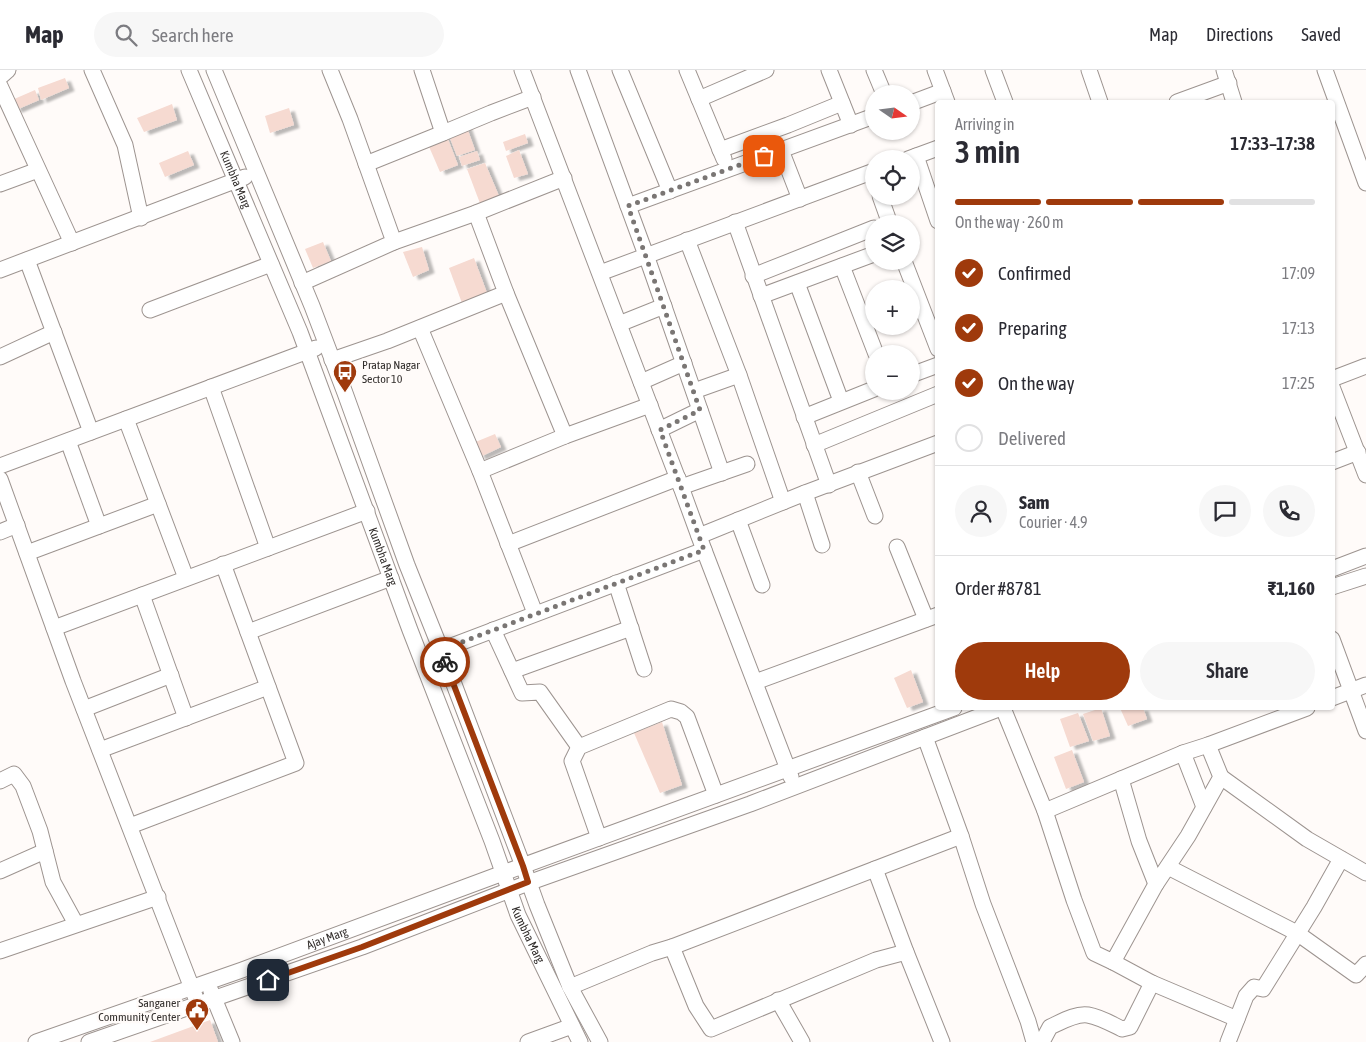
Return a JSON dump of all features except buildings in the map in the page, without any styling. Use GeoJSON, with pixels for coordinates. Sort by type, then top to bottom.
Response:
{"type":"FeatureCollection","features":[{"type":"Feature","properties":{"kind":"street"},"geometry":{"type":"LineString","coordinates":[[0,77],[8,70]]}},
{"type":"Feature","properties":{"kind":"street"},"geometry":{"type":"LineString","coordinates":[[92,70],[124,145],[141,218]]}},
{"type":"Feature","properties":{"kind":"street","name":"Kumbha Marg"},"geometry":{"type":"LineString","coordinates":[[189,70],[307,351],[518,914],[580,1042]]}},
{"type":"Feature","properties":{"kind":"street","name":"Kumbha Marg"},"geometry":{"type":"LineString","coordinates":[[214,70],[326,344],[407,565],[528,882],[570,987],[600,1042]]}},
{"type":"Feature","properties":{"kind":"street"},"geometry":{"type":"LineString","coordinates":[[330,70],[350,119],[394,242]]}},
{"type":"Feature","properties":{"kind":"street"},"geometry":{"type":"LineString","coordinates":[[422,70],[443,133]]}},
{"type":"Feature","properties":{"kind":"street"},"geometry":{"type":"LineString","coordinates":[[578,70],[646,255],[722,473]]}},
{"type":"Feature","properties":{"kind":"street"},"geometry":{"type":"LineString","coordinates":[[620,70],[670,190]]}},
{"type":"Feature","properties":{"kind":"street"},"geometry":{"type":"LineString","coordinates":[[687,70],[728,169]]}},
{"type":"Feature","properties":{"kind":"street"},"geometry":{"type":"LineString","coordinates":[[699,99],[766,70]]}},
{"type":"Feature","properties":{"kind":"street"},"geometry":{"type":"LineString","coordinates":[[829,70],[851,125]]}},
{"type":"Feature","properties":{"kind":"street"},"geometry":{"type":"LineString","coordinates":[[874,70],[880,85]]}},
{"type":"Feature","properties":{"kind":"street"},"geometry":{"type":"LineString","coordinates":[[920,101],[945,97],[935,70]]}},
{"type":"Feature","properties":{"kind":"street"},"geometry":{"type":"LineString","coordinates":[[993,70],[1004,100]]}},
{"type":"Feature","properties":{"kind":"street"},"geometry":{"type":"LineString","coordinates":[[1089,70],[1099,100]]}},
{"type":"Feature","properties":{"kind":"street"},"geometry":{"type":"LineString","coordinates":[[1324,70],[1331,100]]}},
{"type":"Feature","properties":{"kind":"street"},"geometry":{"type":"LineString","coordinates":[[528,72],[533,97],[795,787]]}},
{"type":"Feature","properties":{"kind":"street"},"geometry":{"type":"LineString","coordinates":[[1181,100],[1226,77],[1233,100]]}},
{"type":"Feature","properties":{"kind":"street"},"geometry":{"type":"LineString","coordinates":[[0,86],[72,244]]}},
{"type":"Feature","properties":{"kind":"street"},"geometry":{"type":"LineString","coordinates":[[366,164],[533,97]]}},
{"type":"Feature","properties":{"kind":"street"},"geometry":{"type":"LineString","coordinates":[[720,150],[842,103]]}},
{"type":"Feature","properties":{"kind":"street"},"geometry":{"type":"LineString","coordinates":[[1335,115],[1339,132],[1363,165],[1366,183]]}},
{"type":"Feature","properties":{"kind":"street"},"geometry":{"type":"LineString","coordinates":[[628,206],[865,120]]}},
{"type":"Feature","properties":{"kind":"street"},"geometry":{"type":"LineString","coordinates":[[920,154],[935,149]]}},
{"type":"Feature","properties":{"kind":"street"},"geometry":{"type":"LineString","coordinates":[[781,150],[800,199]]}},
{"type":"Feature","properties":{"kind":"street"},"geometry":{"type":"LineString","coordinates":[[0,184],[38,170]]}},
{"type":"Feature","properties":{"kind":"street"},"geometry":{"type":"LineString","coordinates":[[0,270],[236,182],[256,172]]}},
{"type":"Feature","properties":{"kind":"street"},"geometry":{"type":"LineString","coordinates":[[600,273],[735,222],[865,177]]}},
{"type":"Feature","properties":{"kind":"street"},"geometry":{"type":"LineString","coordinates":[[920,177],[935,214]]}},
{"type":"Feature","properties":{"kind":"street"},"geometry":{"type":"LineString","coordinates":[[302,283],[394,242],[476,213],[564,178]]}},
{"type":"Feature","properties":{"kind":"street"},"geometry":{"type":"LineString","coordinates":[[476,213],[506,293],[565,436]]}},
{"type":"Feature","properties":{"kind":"street"},"geometry":{"type":"LineString","coordinates":[[735,222],[829,485]]}},
{"type":"Feature","properties":{"kind":"street"},"geometry":{"type":"LineString","coordinates":[[753,276],[865,232]]}},
{"type":"Feature","properties":{"kind":"street"},"geometry":{"type":"LineString","coordinates":[[688,240],[739,375],[783,502]]}},
{"type":"Feature","properties":{"kind":"street"},"geometry":{"type":"LineString","coordinates":[[761,296],[865,257]]}},
{"type":"Feature","properties":{"kind":"street"},"geometry":{"type":"LineString","coordinates":[[27,260],[91,432]]}},
{"type":"Feature","properties":{"kind":"street"},"geometry":{"type":"LineString","coordinates":[[150,310],[271,264]]}},
{"type":"Feature","properties":{"kind":"street"},"geometry":{"type":"LineString","coordinates":[[842,266],[873,345]]}},
{"type":"Feature","properties":{"kind":"street"},"geometry":{"type":"LineString","coordinates":[[907,270],[935,341]]}},
{"type":"Feature","properties":{"kind":"street"},"geometry":{"type":"LineString","coordinates":[[797,284],[841,402]]}},
{"type":"Feature","properties":{"kind":"street"},"geometry":{"type":"LineString","coordinates":[[332,360],[387,342],[506,293]]}},
{"type":"Feature","properties":{"kind":"street"},"geometry":{"type":"LineString","coordinates":[[619,324],[664,306]]}},
{"type":"Feature","properties":{"kind":"street"},"geometry":{"type":"LineString","coordinates":[[420,328],[480,471],[535,613]]}},
{"type":"Feature","properties":{"kind":"street"},"geometry":{"type":"LineString","coordinates":[[0,357],[54,332]]}},
{"type":"Feature","properties":{"kind":"street"},"geometry":{"type":"LineString","coordinates":[[0,466],[326,344]]}},
{"type":"Feature","properties":{"kind":"street"},"geometry":{"type":"LineString","coordinates":[[641,382],[684,363]]}},
{"type":"Feature","properties":{"kind":"street"},"geometry":{"type":"LineString","coordinates":[[920,372],[935,366]]}},
{"type":"Feature","properties":{"kind":"street"},"geometry":{"type":"LineString","coordinates":[[1335,378],[1366,366]]}},
{"type":"Feature","properties":{"kind":"street"},"geometry":{"type":"LineString","coordinates":[[694,391],[739,375]]}},
{"type":"Feature","properties":{"kind":"street"},"geometry":{"type":"LineString","coordinates":[[211,387],[268,548]]}},
{"type":"Feature","properties":{"kind":"street"},"geometry":{"type":"LineString","coordinates":[[804,417],[865,393]]}},
{"type":"Feature","properties":{"kind":"street"},"geometry":{"type":"LineString","coordinates":[[1335,394],[1366,475]]}},
{"type":"Feature","properties":{"kind":"street"},"geometry":{"type":"LineString","coordinates":[[814,445],[935,395]]}},
{"type":"Feature","properties":{"kind":"street"},"geometry":{"type":"LineString","coordinates":[[480,471],[565,436],[650,405]]}},
{"type":"Feature","properties":{"kind":"street"},"geometry":{"type":"LineString","coordinates":[[660,430],[700,410]]}},
{"type":"Feature","properties":{"kind":"street"},"geometry":{"type":"LineString","coordinates":[[126,419],[186,578]]}},
{"type":"Feature","properties":{"kind":"street"},"geometry":{"type":"LineString","coordinates":[[68,441],[99,526]]}},
{"type":"Feature","properties":{"kind":"street"},"geometry":{"type":"LineString","coordinates":[[441,650],[616,583],[701,543],[738,520],[858,472],[935,444]]}},
{"type":"Feature","properties":{"kind":"street"},"geometry":{"type":"LineString","coordinates":[[1335,461],[1358,452]]}},
{"type":"Feature","properties":{"kind":"street"},"geometry":{"type":"LineString","coordinates":[[508,544],[679,483],[722,473],[747,464]]}},
{"type":"Feature","properties":{"kind":"street"},"geometry":{"type":"LineString","coordinates":[[858,472],[874,516]]}},
{"type":"Feature","properties":{"kind":"street"},"geometry":{"type":"LineString","coordinates":[[0,479],[84,709],[158,897],[200,985],[214,999],[232,1042]]}},
{"type":"Feature","properties":{"kind":"street"},"geometry":{"type":"LineString","coordinates":[[805,493],[822,546]]}},
{"type":"Feature","properties":{"kind":"street"},"geometry":{"type":"LineString","coordinates":[[27,553],[158,504]]}},
{"type":"Feature","properties":{"kind":"street"},"geometry":{"type":"LineString","coordinates":[[54,628],[367,511]]}},
{"type":"Feature","properties":{"kind":"street"},"geometry":{"type":"LineString","coordinates":[[738,520],[762,585]]}},
{"type":"Feature","properties":{"kind":"street"},"geometry":{"type":"LineString","coordinates":[[0,532],[17,525]]}},
{"type":"Feature","properties":{"kind":"street"},"geometry":{"type":"LineString","coordinates":[[755,682],[932,617],[897,547]]}},
{"type":"Feature","properties":{"kind":"street"},"geometry":{"type":"LineString","coordinates":[[1335,568],[1366,556]]}},
{"type":"Feature","properties":{"kind":"street"},"geometry":{"type":"LineString","coordinates":[[130,826],[296,763],[224,564]]}},
{"type":"Feature","properties":{"kind":"street"},"geometry":{"type":"LineString","coordinates":[[1335,586],[1366,576]]}},
{"type":"Feature","properties":{"kind":"street"},"geometry":{"type":"LineString","coordinates":[[248,632],[391,578]]}},
{"type":"Feature","properties":{"kind":"street"},"geometry":{"type":"LineString","coordinates":[[616,583],[644,670]]}},
{"type":"Feature","properties":{"kind":"street"},"geometry":{"type":"LineString","coordinates":[[142,595],[186,718]]}},
{"type":"Feature","properties":{"kind":"street"},"geometry":{"type":"LineString","coordinates":[[512,671],[631,628]]}},
{"type":"Feature","properties":{"kind":"street"},"geometry":{"type":"LineString","coordinates":[[493,630],[522,693],[540,692],[579,747]]}},
{"type":"Feature","properties":{"kind":"street"},"geometry":{"type":"LineString","coordinates":[[1335,647],[1366,731]]}},
{"type":"Feature","properties":{"kind":"street"},"geometry":{"type":"LineString","coordinates":[[84,709],[171,675]]}},
{"type":"Feature","properties":{"kind":"street"},"geometry":{"type":"LineString","coordinates":[[1335,697],[1366,686]]}},
{"type":"Feature","properties":{"kind":"street"},"geometry":{"type":"LineString","coordinates":[[100,750],[268,687]]}},
{"type":"Feature","properties":{"kind":"street"},"geometry":{"type":"LineString","coordinates":[[599,838],[572,761],[579,747],[671,709],[681,712],[687,717],[716,795]]}},
{"type":"Feature","properties":{"kind":"street","name":"Ajay Marg"},"geometry":{"type":"LineString","coordinates":[[36,1042],[200,985],[948,710]]}},
{"type":"Feature","properties":{"kind":"street","name":"Ajay Marg"},"geometry":{"type":"LineString","coordinates":[[89,1042],[362,947],[528,882],[750,804],[997,710]]}},
{"type":"Feature","properties":{"kind":"street"},"geometry":{"type":"LineString","coordinates":[[1003,710],[1045,811],[1074,900],[1094,953],[1152,983],[1237,1019]]}},
{"type":"Feature","properties":{"kind":"street"},"geometry":{"type":"LineString","coordinates":[[1045,811],[1183,753],[1302,710]]}},
{"type":"Feature","properties":{"kind":"street"},"geometry":{"type":"LineString","coordinates":[[924,737],[1034,1042]]}},
{"type":"Feature","properties":{"kind":"street"},"geometry":{"type":"LineString","coordinates":[[1208,745],[1221,777],[1307,839],[1366,873]]}},
{"type":"Feature","properties":{"kind":"street"},"geometry":{"type":"LineString","coordinates":[[1183,753],[1204,807]]}},
{"type":"Feature","properties":{"kind":"street"},"geometry":{"type":"LineString","coordinates":[[0,781],[14,774],[23,786],[40,831],[53,882],[76,924]]}},
{"type":"Feature","properties":{"kind":"street"},"geometry":{"type":"LineString","coordinates":[[1113,962],[1156,884],[1221,777]]}},
{"type":"Feature","properties":{"kind":"street"},"geometry":{"type":"LineString","coordinates":[[1121,779],[1139,841],[1156,884]]}},
{"type":"Feature","properties":{"kind":"street"},"geometry":{"type":"LineString","coordinates":[[570,987],[652,953],[961,836]]}},
{"type":"Feature","properties":{"kind":"street"},"geometry":{"type":"LineString","coordinates":[[0,871],[45,851]]}},
{"type":"Feature","properties":{"kind":"street"},"geometry":{"type":"LineString","coordinates":[[1228,1042],[1246,996],[1254,987],[1263,989],[1314,907],[1341,859]]}},
{"type":"Feature","properties":{"kind":"street"},"geometry":{"type":"LineString","coordinates":[[1168,867],[1297,933],[1356,975],[1366,964]]}},
{"type":"Feature","properties":{"kind":"street"},"geometry":{"type":"LineString","coordinates":[[875,869],[942,1042]]}},
{"type":"Feature","properties":{"kind":"street"},"geometry":{"type":"LineString","coordinates":[[0,951],[158,897]]}},
{"type":"Feature","properties":{"kind":"street"},"geometry":{"type":"LineString","coordinates":[[672,947],[696,1006],[715,1036],[778,1000],[876,960],[906,952]]}},
{"type":"Feature","properties":{"kind":"street"},"geometry":{"type":"LineString","coordinates":[[1042,1042],[1050,1027],[1070,1018],[1087,1015],[1122,1029],[1130,1027],[1152,983]]}},
{"type":"Feature","properties":{"kind":"street"},"geometry":{"type":"LineString","coordinates":[[198,1004],[200,985]]}},
{"type":"Feature","properties":{"kind":"street"},"geometry":{"type":"LineString","coordinates":[[778,1000],[802,1042]]}},
{"type":"Feature","properties":{"kind":"street"},"geometry":{"type":"LineString","coordinates":[[528,1042],[572,1026]]}},
{"type":"Feature","properties":{"kind":"way so far"},"geometry":{"type":"LineString","coordinates":[[445,662],[441,650],[704,550],[660,430],[700,410],[628,206],[764,156]]}},
{"type":"Feature","properties":{"kind":"place","name":"Pratap Nagar Sector 10"},"geometry":{"type":"Point","coordinates":[345,393]}},
{"type":"Feature","properties":{"kind":"place","name":"Sanganer Community Center"},"geometry":{"type":"Point","coordinates":[197,1031]}},
{"type":"Feature","properties":{"kind":"route"},"geometry":{"type":"LineString","coordinates":[[268,980],[362,947],[528,882],[445,662]]}}]}
